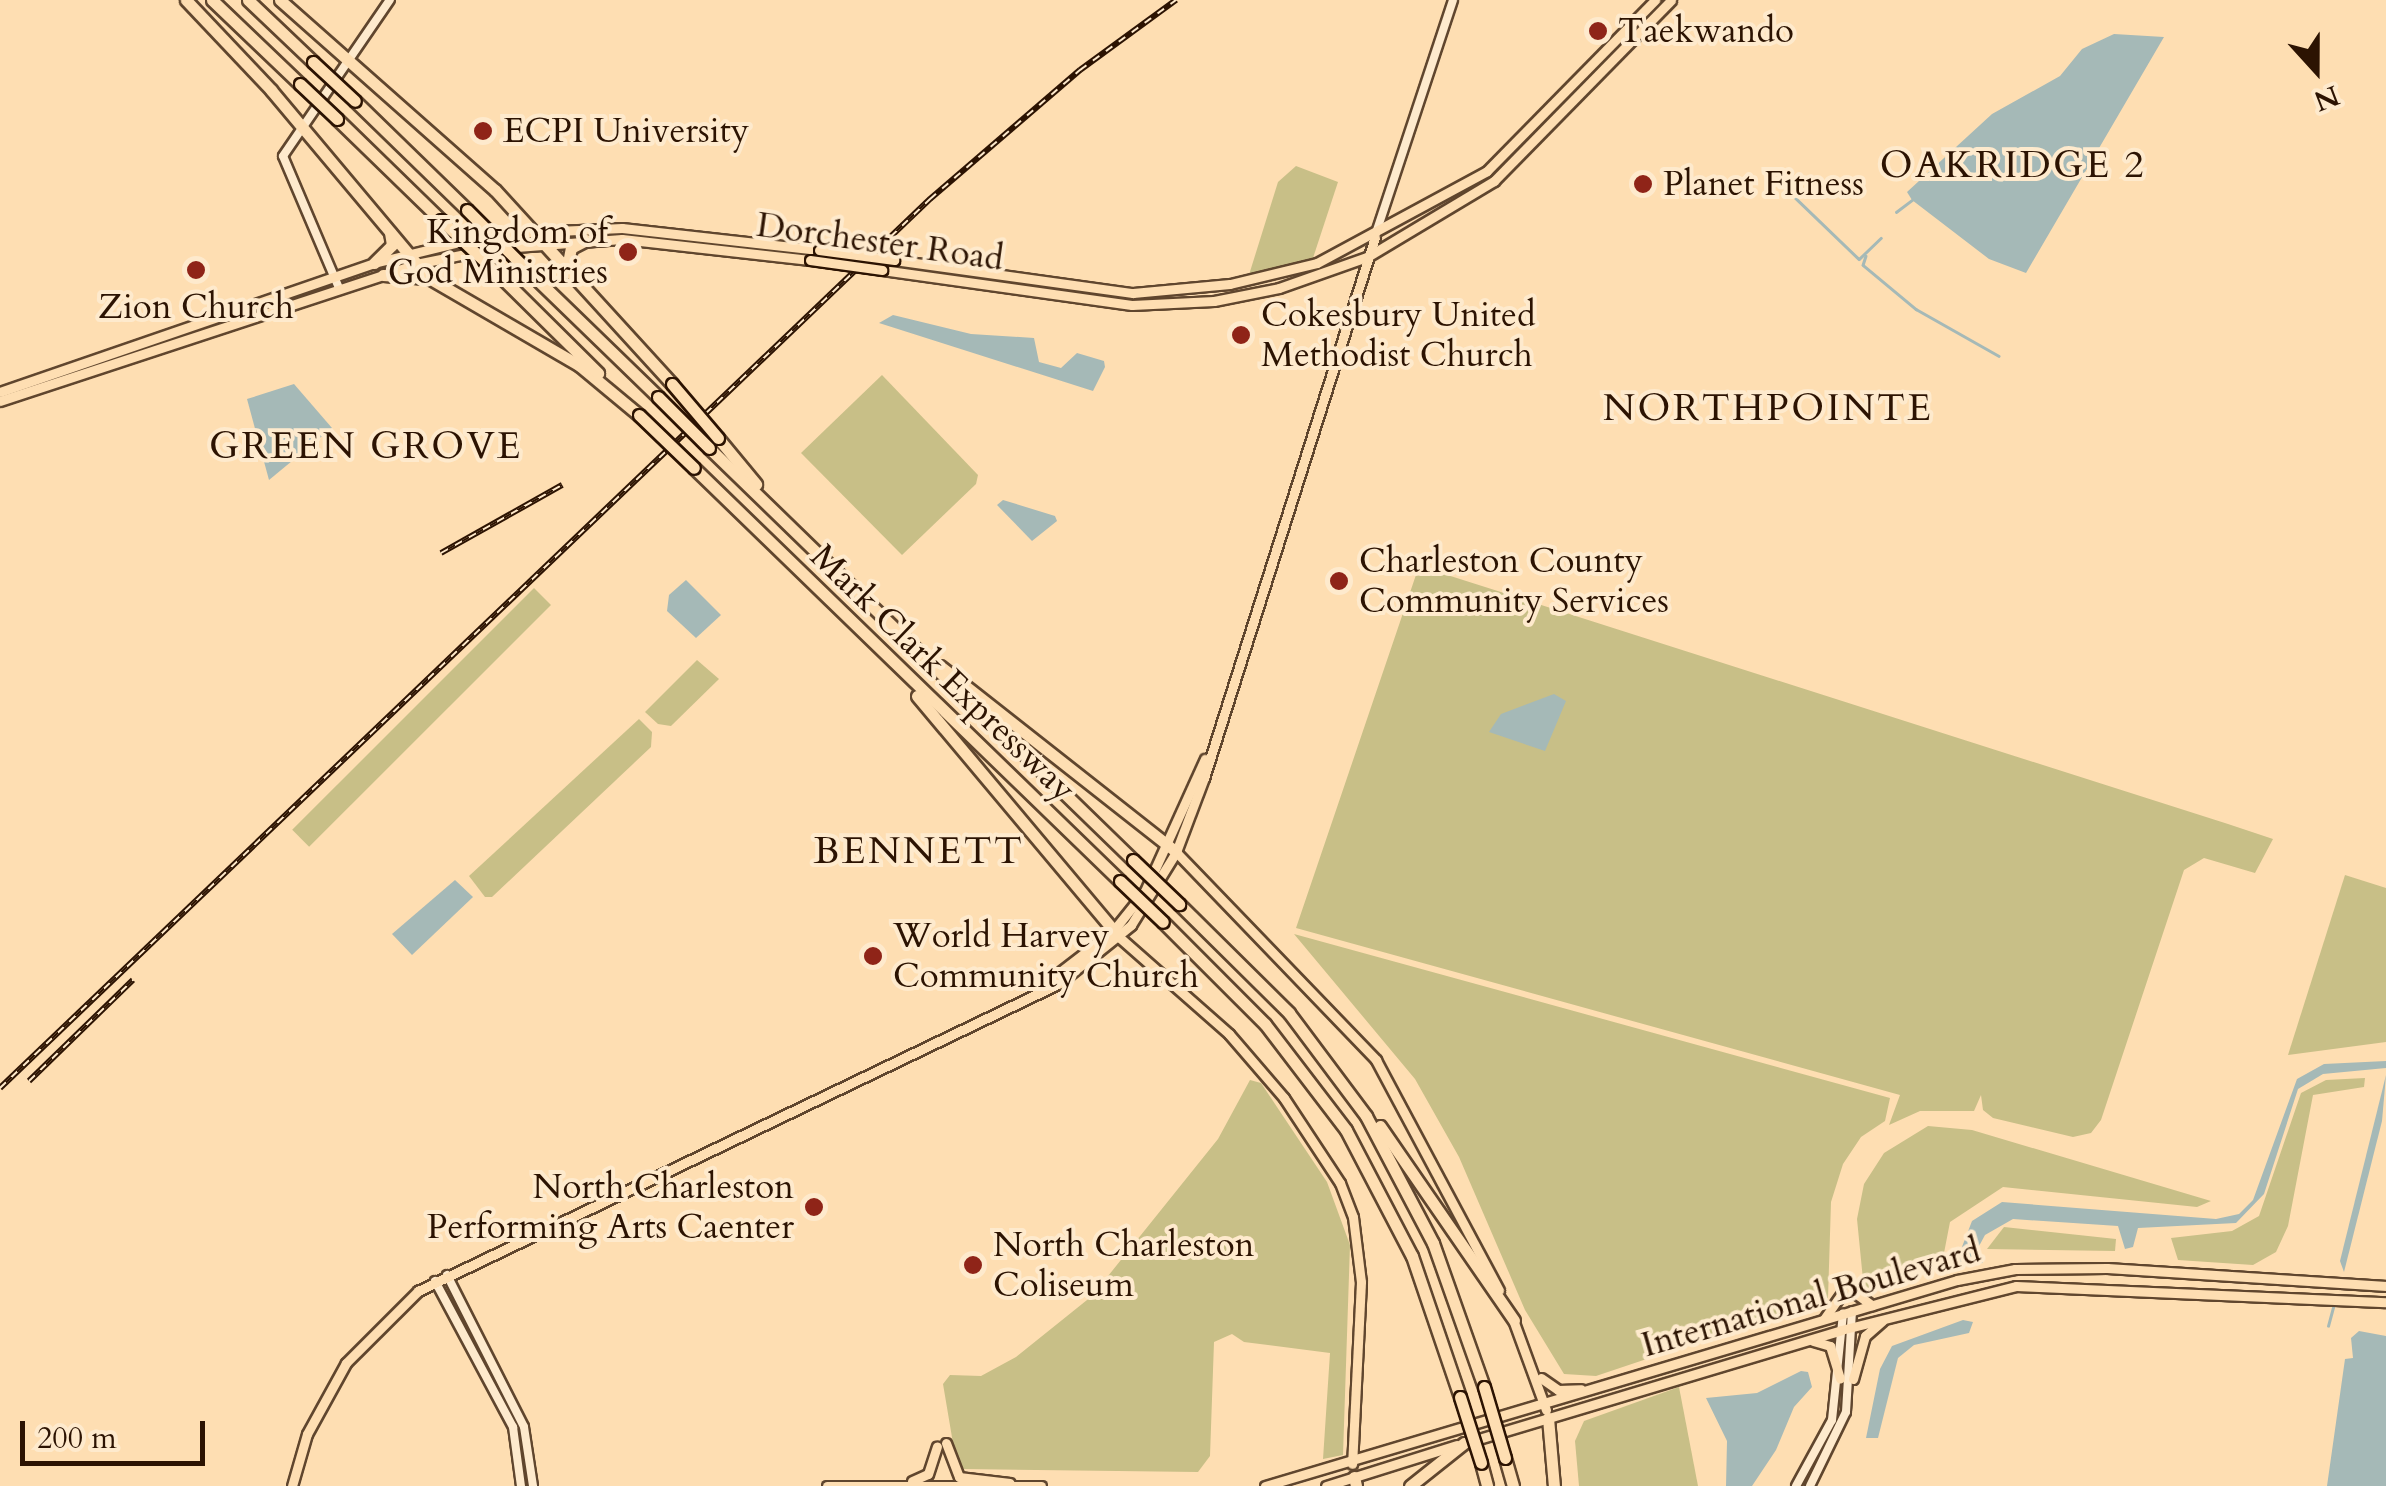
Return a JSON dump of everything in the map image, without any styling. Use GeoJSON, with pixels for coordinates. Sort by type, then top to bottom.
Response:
{"type":"FeatureCollection","features":[{"type":"Feature","properties":{"kind":"highway"},"geometry":{"type":"LineString","coordinates":[[186,0],[301,126],[428,278],[580,366],[640,415]]}},
{"type":"Feature","properties":{"kind":"highway","name":"Mark Clark Expressway"},"geometry":{"type":"LineString","coordinates":[[212,0],[498,274],[1280,1040],[1346,1130],[1418,1268],[1486,1486]]}},
{"type":"Feature","properties":{"kind":"highway"},"geometry":{"type":"LineString","coordinates":[[248,0],[658,396],[714,443]]}},
{"type":"Feature","properties":{"kind":"highway"},"geometry":{"type":"LineString","coordinates":[[280,0],[350,56],[544,242],[672,384],[714,443]]}},
{"type":"Feature","properties":{"kind":"highway"},"geometry":{"type":"LineString","coordinates":[[374,262],[392,245],[389,228]]}},
{"type":"Feature","properties":{"kind":"highway"},"geometry":{"type":"LineString","coordinates":[[568,272],[568,253],[586,240]]}},
{"type":"Feature","properties":{"kind":"highway"},"geometry":{"type":"LineString","coordinates":[[383,275],[428,278]]}},
{"type":"Feature","properties":{"kind":"highway","name":"Mark Clark Expressway"},"geometry":{"type":"LineString","coordinates":[[714,443],[787,522],[1305,1032],[1352,1094],[1407,1188],[1454,1294],[1513,1486]]}},
{"type":"Feature","properties":{"kind":"highway"},"geometry":{"type":"LineString","coordinates":[[847,619],[1116,934]]}},
{"type":"Feature","properties":{"kind":"highway"},"geometry":{"type":"LineString","coordinates":[[892,624],[1173,849]]}},
{"type":"Feature","properties":{"kind":"highway"},"geometry":{"type":"LineString","coordinates":[[1305,1032],[1352,1083],[1514,1320]]}},
{"type":"Feature","properties":{"kind":"highway"},"geometry":{"type":"LineString","coordinates":[[1546,1411],[1554,1486]]}},
{"type":"Feature","properties":{"kind":"highway"},"geometry":{"type":"LineString","coordinates":[[1410,1486],[1464,1443]]}},
{"type":"Feature","properties":{"kind":"main road","name":"Dorchester Road"},"geometry":{"type":"LineString","coordinates":[[0,392],[374,262],[408,252],[532,230],[705,233],[1132,293],[1246,281],[1317,263],[1375,237],[1487,171],[1655,0]]}},
{"type":"Feature","properties":{"kind":"main road","name":"Dorchester Road"},"geometry":{"type":"LineString","coordinates":[[0,401],[416,264],[544,242],[704,244],[1132,305],[1180,304],[1265,292],[1367,257],[1494,181],[1671,0]]}},
{"type":"Feature","properties":{"kind":"main road"},"geometry":{"type":"LineString","coordinates":[[292,1486],[307,1434],[346,1363],[401,1304],[435,1281],[1038,990],[1116,934],[1173,849],[1210,748],[1375,237]]}},
{"type":"Feature","properties":{"kind":"main road"},"geometry":{"type":"LineString","coordinates":[[1173,849],[1376,1060],[1514,1320],[1536,1368],[1546,1411]]}},
{"type":"Feature","properties":{"kind":"main road"},"geometry":{"type":"LineString","coordinates":[[1116,934],[1229,1034],[1284,1098],[1340,1183],[1360,1265],[1352,1463],[1355,1482]]}},
{"type":"Feature","properties":{"kind":"main road"},"geometry":{"type":"LineString","coordinates":[[2106,1285],[2107,1268]]}},
{"type":"Feature","properties":{"kind":"main road","name":"International Boulevard"},"geometry":{"type":"LineString","coordinates":[[1326,1486],[1355,1482],[1464,1443],[1603,1386],[1872,1304],[2015,1269],[2107,1268],[2386,1286]]}},
{"type":"Feature","properties":{"kind":"main road","name":"International Boulevard"},"geometry":{"type":"LineString","coordinates":[[1265,1486],[2016,1286],[2106,1285],[2386,1302]]}},
{"type":"Feature","properties":{"kind":"main road"},"geometry":{"type":"LineString","coordinates":[[1823,1319],[1847,1292],[1872,1304]]}},
{"type":"Feature","properties":{"kind":"main road"},"geometry":{"type":"LineString","coordinates":[[1853,1379],[1865,1336],[1886,1318]]}},
{"type":"Feature","properties":{"kind":"main road"},"geometry":{"type":"LineString","coordinates":[[1805,1341],[1830,1346],[1840,1378]]}},
{"type":"Feature","properties":{"kind":"main road"},"geometry":{"type":"LineString","coordinates":[[1536,1368],[1558,1390],[1603,1386]]}},
{"type":"Feature","properties":{"kind":"main road"},"geometry":{"type":"LineString","coordinates":[[898,1484],[928,1474],[941,1444],[959,1476],[1018,1486]]}},
{"type":"Feature","properties":{"kind":"main road"},"geometry":{"type":"LineString","coordinates":[[827,1486],[1041,1486]]}},
{"type":"Feature","properties":{"kind":"street"},"geometry":{"type":"LineString","coordinates":[[339,288],[283,162],[301,126],[390,0]]}},
{"type":"Feature","properties":{"kind":"street"},"geometry":{"type":"LineString","coordinates":[[1375,237],[1452,0]]}},
{"type":"Feature","properties":{"kind":"street"},"geometry":{"type":"LineString","coordinates":[[446,1274],[524,1426],[533,1486]]}},
{"type":"Feature","properties":{"kind":"street"},"geometry":{"type":"LineString","coordinates":[[435,1281],[513,1427],[521,1486]]}},
{"type":"Feature","properties":{"kind":"street"},"geometry":{"type":"LineString","coordinates":[[1796,1486],[1826,1434],[1840,1378],[1847,1312]]}},
{"type":"Feature","properties":{"kind":"street"},"geometry":{"type":"LineString","coordinates":[[1810,1486],[1842,1426],[1853,1379],[1846,1329]]}},
{"type":"Feature","properties":{"kind":"shaded area"},"geometry":{"type":"Polygon","coordinates":[[[2114,34],[2164,37],[2026,273],[1989,259],[1912,200],[1907,192],[1992,114],[2060,76],[2082,49],[2114,34]]]}},
{"type":"Feature","properties":{"kind":"shaded area"},"geometry":{"type":"Polygon","coordinates":[[[1296,166],[1338,182],[1312,261],[1248,278],[1278,182],[1296,166]]]}},
{"type":"Feature","properties":{"kind":"shaded area"},"geometry":{"type":"Polygon","coordinates":[[[893,315],[971,334],[1034,338],[1039,362],[1061,368],[1077,353],[1104,361],[1105,367],[1093,391],[879,323],[893,315]]]}},
{"type":"Feature","properties":{"kind":"shaded area"},"geometry":{"type":"Polygon","coordinates":[[[882,375],[978,475],[976,484],[902,555],[801,453],[882,375]]]}},
{"type":"Feature","properties":{"kind":"shaded area"},"geometry":{"type":"Polygon","coordinates":[[[294,384],[332,428],[269,480],[247,399],[294,384]]]}},
{"type":"Feature","properties":{"kind":"shaded area"},"geometry":{"type":"Polygon","coordinates":[[[1003,500],[1055,516],[1057,521],[1032,541],[997,505],[1003,500]]]}},
{"type":"Feature","properties":{"kind":"shaded area"},"geometry":{"type":"Polygon","coordinates":[[[1419,566],[2273,839],[2255,873],[2204,858],[2184,870],[2101,1120],[2091,1133],[2073,1137],[1993,1118],[1983,1110],[1981,1095],[1974,1111],[1920,1111],[1889,1125],[1900,1095],[1296,928],[1419,566]]]}},
{"type":"Feature","properties":{"kind":"shaded area"},"geometry":{"type":"Polygon","coordinates":[[[686,580],[721,615],[696,638],[667,611],[669,595],[686,580]]]}},
{"type":"Feature","properties":{"kind":"shaded area"},"geometry":{"type":"Polygon","coordinates":[[[534,588],[551,605],[309,847],[292,830],[534,588]]]}},
{"type":"Feature","properties":{"kind":"shaded area"},"geometry":{"type":"Polygon","coordinates":[[[697,660],[719,679],[671,726],[658,724],[645,712],[697,660]]]}},
{"type":"Feature","properties":{"kind":"shaded area"},"geometry":{"type":"Polygon","coordinates":[[[1554,694],[1566,701],[1545,751],[1489,732],[1501,714],[1554,694]]]}},
{"type":"Feature","properties":{"kind":"shaded area"},"geometry":{"type":"Polygon","coordinates":[[[639,719],[652,732],[651,747],[492,897],[485,897],[469,876],[639,719]]]}},
{"type":"Feature","properties":{"kind":"shaded area"},"geometry":{"type":"Polygon","coordinates":[[[2345,875],[2386,888],[2386,1042],[2288,1055],[2345,875]]]}},
{"type":"Feature","properties":{"kind":"shaded area"},"geometry":{"type":"Polygon","coordinates":[[[455,880],[473,897],[412,955],[392,934],[455,880]]]}},
{"type":"Feature","properties":{"kind":"shaded area"},"geometry":{"type":"Polygon","coordinates":[[[1294,934],[1890,1098],[1885,1121],[1861,1137],[1843,1164],[1831,1202],[1828,1298],[1596,1376],[1564,1374],[1525,1310],[1459,1157],[1415,1079],[1294,934]]]}},
{"type":"Feature","properties":{"kind":"shaded area"},"geometry":{"type":"Polygon","coordinates":[[[2386,1061],[2386,1068],[2323,1074],[2298,1089],[2264,1194],[2236,1223],[2138,1228],[2133,1247],[2125,1249],[2118,1226],[2013,1219],[1985,1235],[1978,1248],[1983,1263],[1955,1265],[1972,1221],[2002,1202],[2216,1219],[2239,1214],[2253,1200],[2297,1079],[2324,1064],[2386,1061]]]}},
{"type":"Feature","properties":{"kind":"shaded area"},"geometry":{"type":"Polygon","coordinates":[[[2386,1075],[2382,1121],[2344,1272],[2340,1261],[2386,1075]]]}},
{"type":"Feature","properties":{"kind":"shaded area"},"geometry":{"type":"Polygon","coordinates":[[[2365,1078],[2364,1087],[2313,1095],[2288,1226],[2276,1252],[2253,1265],[2178,1260],[2171,1238],[2232,1231],[2259,1216],[2301,1093],[2326,1080],[2365,1078]]]}},
{"type":"Feature","properties":{"kind":"shaded area"},"geometry":{"type":"Polygon","coordinates":[[[1250,1080],[1261,1083],[1327,1182],[1350,1245],[1343,1455],[1323,1459],[1330,1353],[1244,1342],[1232,1334],[1214,1342],[1210,1456],[1198,1472],[964,1469],[956,1461],[943,1384],[950,1375],[981,1376],[1016,1357],[1092,1296],[1218,1139],[1250,1080]]]}},
{"type":"Feature","properties":{"kind":"shaded area"},"geometry":{"type":"Polygon","coordinates":[[[1928,1126],[1972,1130],[2211,1201],[2197,1207],[2003,1187],[1950,1222],[1944,1253],[1864,1290],[1857,1219],[1864,1184],[1884,1153],[1928,1126]]]}},
{"type":"Feature","properties":{"kind":"shaded area"},"geometry":{"type":"Polygon","coordinates":[[[2004,1227],[2116,1239],[2115,1251],[1987,1249],[2004,1227]]]}},
{"type":"Feature","properties":{"kind":"shaded area"},"geometry":{"type":"Polygon","coordinates":[[[1963,1320],[1973,1322],[1969,1333],[1914,1345],[1898,1358],[1878,1438],[1866,1438],[1880,1369],[1892,1346],[1963,1320]]]}},
{"type":"Feature","properties":{"kind":"shaded area"},"geometry":{"type":"Polygon","coordinates":[[[2359,1331],[2386,1336],[2386,1486],[2327,1486],[2345,1359],[2353,1358],[2351,1338],[2359,1331]]]}},
{"type":"Feature","properties":{"kind":"shaded area"},"geometry":{"type":"Polygon","coordinates":[[[1801,1371],[1808,1372],[1812,1387],[1794,1407],[1776,1450],[1752,1486],[1726,1486],[1727,1441],[1706,1398],[1757,1393],[1801,1371]]]}},
{"type":"Feature","properties":{"kind":"shaded area"},"geometry":{"type":"Polygon","coordinates":[[[1679,1387],[1698,1486],[1579,1486],[1575,1441],[1584,1421],[1679,1387]]]}},
{"type":"Feature","properties":{"kind":"waterway"},"geometry":{"type":"LineString","coordinates":[[1781,184],[1859,259],[1881,238]]}},
{"type":"Feature","properties":{"kind":"waterway"},"geometry":{"type":"LineString","coordinates":[[1896,212],[1912,200]]}},
{"type":"Feature","properties":{"kind":"waterway"},"geometry":{"type":"LineString","coordinates":[[1866,256],[1863,265],[1916,309],[1999,356]]}},
{"type":"Feature","properties":{"kind":"waterway"},"geometry":{"type":"LineString","coordinates":[[2328,1326],[2333,1307]]}},
{"type":"Feature","properties":{"kind":"railway"},"geometry":{"type":"LineString","coordinates":[[0,1088],[930,199],[1080,70],[1176,0]]}},
{"type":"Feature","properties":{"kind":"railway"},"geometry":{"type":"LineString","coordinates":[[441,553],[562,485]]}},
{"type":"Feature","properties":{"kind":"railway"},"geometry":{"type":"LineString","coordinates":[[29,1081],[133,980]]}},
{"type":"Feature","properties":{"kind":"place","name":"Taekwando"},"geometry":{"type":"Point","coordinates":[1598,31]}},
{"type":"Feature","properties":{"kind":"place","name":"ECPI University"},"geometry":{"type":"Point","coordinates":[483,131]}},
{"type":"Feature","properties":{"kind":"place","name":"Planet Fitness"},"geometry":{"type":"Point","coordinates":[1643,184]}},
{"type":"Feature","properties":{"kind":"place","name":"Kingdom of God Ministries"},"geometry":{"type":"Point","coordinates":[628,252]}},
{"type":"Feature","properties":{"kind":"place","name":"Zion Church"},"geometry":{"type":"Point","coordinates":[196,270]}},
{"type":"Feature","properties":{"kind":"place","name":"Cokesbury United Methodist Church"},"geometry":{"type":"Point","coordinates":[1241,335]}},
{"type":"Feature","properties":{"kind":"place","name":"Charleston County Community Services"},"geometry":{"type":"Point","coordinates":[1339,581]}},
{"type":"Feature","properties":{"kind":"place","name":"World Harvey Community Church"},"geometry":{"type":"Point","coordinates":[873,956]}},
{"type":"Feature","properties":{"kind":"place","name":"North Charleston Performing Arts Caenter"},"geometry":{"type":"Point","coordinates":[814,1207]}},
{"type":"Feature","properties":{"kind":"place","name":"North Charleston Coliseum"},"geometry":{"type":"Point","coordinates":[973,1265]}},
{"type":"Feature","properties":{"kind":"district","name":"OAKRIDGE 2"},"geometry":{"type":"Point","coordinates":[2013,166]}},
{"type":"Feature","properties":{"kind":"district","name":"NORTHPOINTE"},"geometry":{"type":"Point","coordinates":[1768,409]}},
{"type":"Feature","properties":{"kind":"district","name":"GREEN GROVE"},"geometry":{"type":"Point","coordinates":[366,447]}},
{"type":"Feature","properties":{"kind":"district","name":"BENNETT"},"geometry":{"type":"Point","coordinates":[919,852]}}]}
